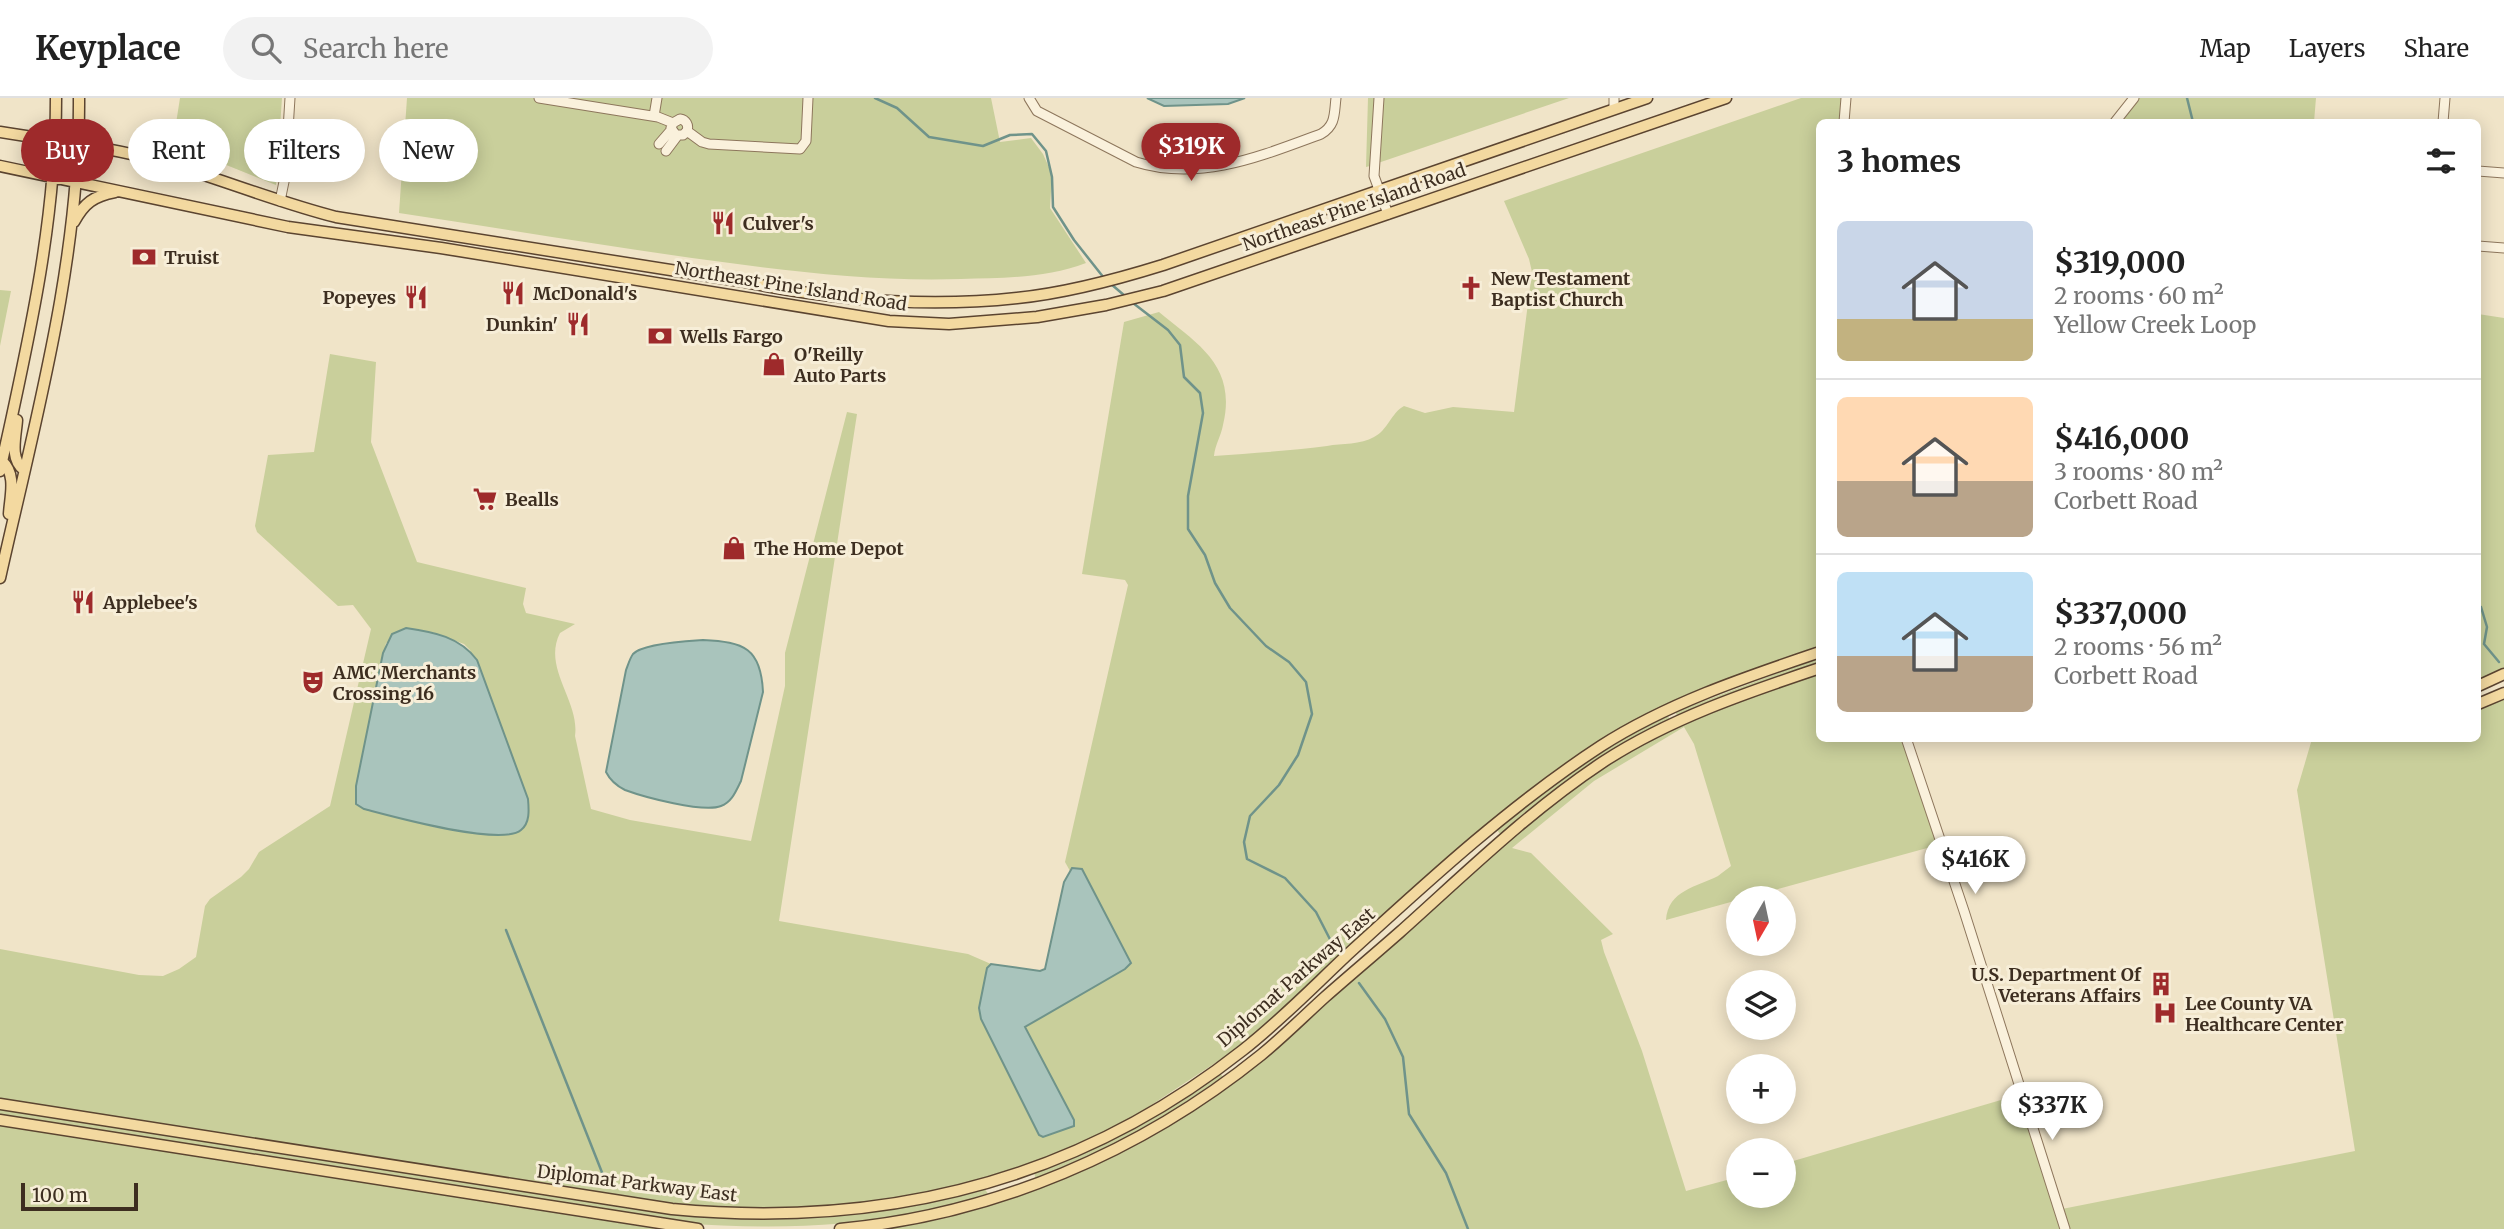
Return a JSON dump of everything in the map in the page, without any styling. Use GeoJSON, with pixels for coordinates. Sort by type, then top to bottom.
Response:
{"type":"FeatureCollection","features":[{"type":"Feature","properties":{"kind":"main road"},"geometry":{"type":"LineString","coordinates":[[56,98],[56,119]]}},
{"type":"Feature","properties":{"kind":"main road"},"geometry":{"type":"LineString","coordinates":[[79,98],[79,119]]}},
{"type":"Feature","properties":{"kind":"main road","name":"Northeast Pine Island Road"},"geometry":{"type":"LineString","coordinates":[[114,151],[160,161],[336,217],[834,297],[969,303],[1093,285],[1163,265],[1378,191],[1614,104],[1647,98]]}},
{"type":"Feature","properties":{"kind":"main road","name":"Northeast Pine Island Road"},"geometry":{"type":"LineString","coordinates":[[80,182],[288,227],[441,248],[854,317],[916,323],[983,322],[1037,317],[1140,298],[1726,98]]}},
{"type":"Feature","properties":{"kind":"main road","name":"Northeast Pine Island Road"},"geometry":{"type":"LineString","coordinates":[[0,132],[21,135]]}},
{"type":"Feature","properties":{"kind":"main road","name":"Northeast Pine Island Road"},"geometry":{"type":"LineString","coordinates":[[0,166],[21,170]]}},
{"type":"Feature","properties":{"kind":"main road"},"geometry":{"type":"LineString","coordinates":[[6,552],[12,476],[8,467],[1,466],[42,273],[53,182]]}},
{"type":"Feature","properties":{"kind":"main road"},"geometry":{"type":"LineString","coordinates":[[0,578],[61,296],[76,182]]}},
{"type":"Feature","properties":{"kind":"main road"},"geometry":{"type":"LineString","coordinates":[[71,227],[82,207],[91,200],[121,191]]}},
{"type":"Feature","properties":{"kind":"main road"},"geometry":{"type":"LineString","coordinates":[[720,293],[731,286],[742,286],[793,295],[834,297]]}},
{"type":"Feature","properties":{"kind":"main road"},"geometry":{"type":"LineString","coordinates":[[22,370],[14,452],[19,467],[24,470]]}},
{"type":"Feature","properties":{"kind":"main road","name":"Diplomat Parkway East"},"geometry":{"type":"LineString","coordinates":[[0,1104],[672,1209],[717,1213],[806,1214],[881,1207],[958,1192],[1069,1155],[1129,1125],[1220,1067],[1262,1034],[1487,833],[1547,784],[1602,746],[1670,710],[1816,653]]}},
{"type":"Feature","properties":{"kind":"main road","name":"Diplomat Parkway East"},"geometry":{"type":"LineString","coordinates":[[840,1229],[919,1218],[1034,1184],[1080,1168],[1153,1129],[1229,1078],[1287,1032],[1496,844],[1571,784],[1639,741],[1675,723],[1816,669]]}},
{"type":"Feature","properties":{"kind":"main road"},"geometry":{"type":"LineString","coordinates":[[2481,685],[2504,674]]}},
{"type":"Feature","properties":{"kind":"main road"},"geometry":{"type":"LineString","coordinates":[[2481,703],[2504,693]]}},
{"type":"Feature","properties":{"kind":"main road"},"geometry":{"type":"LineString","coordinates":[[1670,710],[1675,723]]}},
{"type":"Feature","properties":{"kind":"main road"},"geometry":{"type":"LineString","coordinates":[[1487,833],[1496,844]]}},
{"type":"Feature","properties":{"kind":"main road"},"geometry":{"type":"LineString","coordinates":[[1220,1067],[1229,1078]]}},
{"type":"Feature","properties":{"kind":"main road","name":"Diplomat Parkway East"},"geometry":{"type":"LineString","coordinates":[[0,1120],[698,1229]]}},
{"type":"Feature","properties":{"kind":"main road"},"geometry":{"type":"LineString","coordinates":[[1029,1170],[1034,1184]]}},
{"type":"Feature","properties":{"kind":"street"},"geometry":{"type":"LineString","coordinates":[[280,201],[285,177],[290,98]]}},
{"type":"Feature","properties":{"kind":"street"},"geometry":{"type":"LineString","coordinates":[[539,98],[654,116],[709,144],[800,149],[806,141],[808,98]]}},
{"type":"Feature","properties":{"kind":"street"},"geometry":{"type":"LineString","coordinates":[[654,116],[657,98]]}},
{"type":"Feature","properties":{"kind":"street"},"geometry":{"type":"LineString","coordinates":[[1029,98],[1037,111],[1136,162],[1175,169],[1225,166],[1248,161],[1321,134],[1330,128],[1334,121],[1336,98]]}},
{"type":"Feature","properties":{"kind":"street"},"geometry":{"type":"LineString","coordinates":[[1379,98],[1374,166],[1378,191],[1388,214]]}},
{"type":"Feature","properties":{"kind":"street"},"geometry":{"type":"LineString","coordinates":[[1844,119],[1846,98]]}},
{"type":"Feature","properties":{"kind":"street"},"geometry":{"type":"LineString","coordinates":[[2117,119],[2134,98]]}},
{"type":"Feature","properties":{"kind":"street"},"geometry":{"type":"LineString","coordinates":[[2443,119],[2445,98]]}},
{"type":"Feature","properties":{"kind":"street"},"geometry":{"type":"LineString","coordinates":[[662,147],[677,130]]}},
{"type":"Feature","properties":{"kind":"street"},"geometry":{"type":"LineString","coordinates":[[2481,171],[2504,173]]}},
{"type":"Feature","properties":{"kind":"street"},"geometry":{"type":"LineString","coordinates":[[2481,246],[2504,248]]}},
{"type":"Feature","properties":{"kind":"street"},"geometry":{"type":"LineString","coordinates":[[1907,742],[1964,911],[2064,1229]]}},
{"type":"Feature","properties":{"kind":"green space"},"geometry":{"type":"Polygon","coordinates":[[[180,98],[282,98],[281,119],[244,119],[244,172],[230,166],[230,119],[177,119],[180,98]]]}},
{"type":"Feature","properties":{"kind":"green space"},"geometry":{"type":"Polygon","coordinates":[[[407,98],[991,98],[1000,142],[1031,138],[1043,154],[1052,174],[1050,208],[1086,263],[1056,272],[1009,277],[860,277],[692,258],[399,213],[401,182],[478,182],[478,119],[406,119],[407,98]]]}},
{"type":"Feature","properties":{"kind":"green space"},"geometry":{"type":"Polygon","coordinates":[[[1368,98],[1375,98],[1370,166],[1366,167],[1368,98]]]}},
{"type":"Feature","properties":{"kind":"green space"},"geometry":{"type":"Polygon","coordinates":[[[1383,98],[1569,98],[1378,163],[1383,98]]]}},
{"type":"Feature","properties":{"kind":"green space"},"geometry":{"type":"Polygon","coordinates":[[[1801,98],[1842,98],[1840,119],[1816,119],[1816,650],[1600,742],[1241,1046],[1127,1121],[1068,1151],[980,1181],[880,1203],[757,1210],[673,1204],[0,1099],[0,949],[139,975],[163,976],[196,957],[205,906],[210,899],[241,877],[259,852],[330,806],[371,629],[353,605],[338,606],[257,532],[255,526],[268,455],[314,452],[330,354],[376,362],[371,442],[417,562],[526,588],[523,604],[526,613],[575,624],[560,633],[555,659],[572,710],[591,809],[630,820],[751,841],[785,686],[785,653],[847,412],[857,414],[779,921],[968,954],[991,964],[987,968],[979,1013],[1039,1135],[1043,1137],[1073,1126],[1074,1120],[1025,1027],[1125,969],[1072,868],[1070,871],[1065,862],[1128,585],[1125,580],[1082,574],[1124,322],[1159,312],[1188,335],[1211,359],[1225,387],[1226,405],[1214,456],[1351,443],[1369,440],[1379,434],[1404,406],[1425,413],[1453,407],[1514,412],[1532,272],[1504,201],[1801,98]],[[432,632],[386,643],[356,786],[433,827],[500,834],[525,824],[528,818],[528,799],[470,650],[464,644],[432,632]]]}},
{"type":"Feature","properties":{"kind":"green space"},"geometry":{"type":"Polygon","coordinates":[[[2133,98],[2316,98],[2314,119],[2116,119],[2133,98]]]}},
{"type":"Feature","properties":{"kind":"green space"},"geometry":{"type":"Polygon","coordinates":[[[0,290],[11,291],[0,346],[0,290]]]}},
{"type":"Feature","properties":{"kind":"green space"},"geometry":{"type":"Polygon","coordinates":[[[2481,314],[2504,318],[2504,669],[2481,680],[2481,314]]]}},
{"type":"Feature","properties":{"kind":"green space"},"geometry":{"type":"Polygon","coordinates":[[[1816,659],[1816,665],[1678,717],[1675,712],[1816,659]]]}},
{"type":"Feature","properties":{"kind":"green space"},"geometry":{"type":"Polygon","coordinates":[[[1816,674],[1816,742],[1903,742],[1938,845],[1789,886],[1726,886],[1726,903],[1666,920],[1672,902],[1678,896],[1718,876],[1731,866],[1694,744],[1684,727],[1594,781],[1512,848],[1531,853],[1613,934],[1601,940],[1604,952],[1642,1051],[1686,1191],[1726,1180],[1726,1208],[1796,1208],[1796,1160],[2018,1095],[2060,1229],[880,1229],[919,1222],[1050,1184],[1111,1157],[1202,1102],[1543,810],[1615,760],[1689,721],[1816,674]]]}},
{"type":"Feature","properties":{"kind":"green space"},"geometry":{"type":"Polygon","coordinates":[[[2504,698],[2504,1229],[2069,1229],[2062,1209],[2355,1151],[2297,790],[2311,742],[2481,742],[2481,708],[2504,698]]]}},
{"type":"Feature","properties":{"kind":"green space"},"geometry":{"type":"Polygon","coordinates":[[[1668,716],[1670,721],[1501,835],[1497,830],[1578,767],[1622,739],[1668,716]]]}},
{"type":"Feature","properties":{"kind":"green space"},"geometry":{"type":"Polygon","coordinates":[[[1219,1072],[1223,1077],[1151,1125],[1108,1149],[1036,1179],[1034,1173],[1107,1141],[1219,1072]]]}},
{"type":"Feature","properties":{"kind":"green space"},"geometry":{"type":"Polygon","coordinates":[[[0,1108],[712,1217],[790,1218],[868,1213],[985,1189],[988,1194],[915,1214],[827,1225],[740,1226],[680,1223],[0,1115],[0,1108]]]}},
{"type":"Feature","properties":{"kind":"green space"},"geometry":{"type":"Polygon","coordinates":[[[0,1125],[646,1227],[659,1229],[0,1229],[0,1125]]]}},
{"type":"Feature","properties":{"kind":"water"},"geometry":{"type":"Polygon","coordinates":[[[1147,98],[1245,98],[1228,104],[1164,106],[1147,98]]]}},
{"type":"Feature","properties":{"kind":"water"},"geometry":{"type":"Polygon","coordinates":[[[406,628],[454,641],[477,660],[528,799],[529,812],[521,830],[510,834],[470,833],[397,818],[364,809],[356,804],[356,786],[383,653],[392,634],[406,628]]]}},
{"type":"Feature","properties":{"kind":"water"},"geometry":{"type":"Polygon","coordinates":[[[703,640],[729,643],[748,650],[759,666],[762,677],[763,692],[737,789],[728,802],[712,808],[673,803],[625,790],[606,772],[626,670],[631,657],[646,647],[703,640]]]}},
{"type":"Feature","properties":{"kind":"water"},"geometry":{"type":"Polygon","coordinates":[[[1072,868],[1082,869],[1131,963],[1025,1027],[1074,1120],[1074,1126],[1043,1137],[1039,1135],[981,1019],[979,1008],[987,968],[991,964],[1040,971],[1045,969],[1064,882],[1072,868]]]}},
{"type":"Feature","properties":{"kind":"waterway"},"geometry":{"type":"LineString","coordinates":[[875,98],[897,108],[929,137],[983,146],[1010,135],[1032,134],[1046,151],[1052,177],[1053,207],[1074,240],[1104,278]]}},
{"type":"Feature","properties":{"kind":"waterway"},"geometry":{"type":"LineString","coordinates":[[2187,98],[2192,119]]}},
{"type":"Feature","properties":{"kind":"waterway"},"geometry":{"type":"LineString","coordinates":[[1111,284],[1125,296]]}},
{"type":"Feature","properties":{"kind":"waterway"},"geometry":{"type":"LineString","coordinates":[[1133,303],[1168,330],[1180,345],[1184,377],[1200,393],[1203,413],[1188,496],[1188,529],[1205,555],[1215,583],[1230,608],[1266,646],[1289,662],[1306,682],[1312,714],[1298,755],[1279,785],[1250,816],[1244,842],[1247,859],[1285,878],[1316,912],[1336,951]]}},
{"type":"Feature","properties":{"kind":"waterway"},"geometry":{"type":"LineString","coordinates":[[2481,607],[2487,627],[2484,644],[2499,662]]}},
{"type":"Feature","properties":{"kind":"waterway"},"geometry":{"type":"LineString","coordinates":[[506,930],[605,1180]]}},
{"type":"Feature","properties":{"kind":"waterway"},"geometry":{"type":"LineString","coordinates":[[1359,983],[1385,1019],[1403,1057],[1409,1114],[1446,1173],[1468,1229]]}},
{"type":"Feature","properties":{"kind":"place","name":"Culver's"},"geometry":{"type":"Point","coordinates":[723,223]}},
{"type":"Feature","properties":{"kind":"place","name":"Truist"},"geometry":{"type":"Point","coordinates":[144,257]}},
{"type":"Feature","properties":{"kind":"place","name":"New Testament Baptist Church"},"geometry":{"type":"Point","coordinates":[1471,288]}},
{"type":"Feature","properties":{"kind":"place","name":"McDonald's"},"geometry":{"type":"Point","coordinates":[513,293]}},
{"type":"Feature","properties":{"kind":"place","name":"Popeyes"},"geometry":{"type":"Point","coordinates":[416,297]}},
{"type":"Feature","properties":{"kind":"place","name":"Dunkin'"},"geometry":{"type":"Point","coordinates":[578,324]}},
{"type":"Feature","properties":{"kind":"place","name":"Wells Fargo"},"geometry":{"type":"Point","coordinates":[660,336]}},
{"type":"Feature","properties":{"kind":"place","name":"O'Reilly Auto Parts"},"geometry":{"type":"Point","coordinates":[774,364]}},
{"type":"Feature","properties":{"kind":"place","name":"Bealls"},"geometry":{"type":"Point","coordinates":[485,499]}},
{"type":"Feature","properties":{"kind":"place","name":"The Home Depot"},"geometry":{"type":"Point","coordinates":[734,548]}},
{"type":"Feature","properties":{"kind":"place","name":"Applebee's"},"geometry":{"type":"Point","coordinates":[83,602]}},
{"type":"Feature","properties":{"kind":"place","name":"AMC Merchants Crossing 16"},"geometry":{"type":"Point","coordinates":[313,682]}},
{"type":"Feature","properties":{"kind":"place","name":"U.S. Department Of Veterans Affairs"},"geometry":{"type":"Point","coordinates":[2161,984]}},
{"type":"Feature","properties":{"kind":"place","name":"Lee County VA Healthcare Center"},"geometry":{"type":"Point","coordinates":[2165,1013]}}]}
